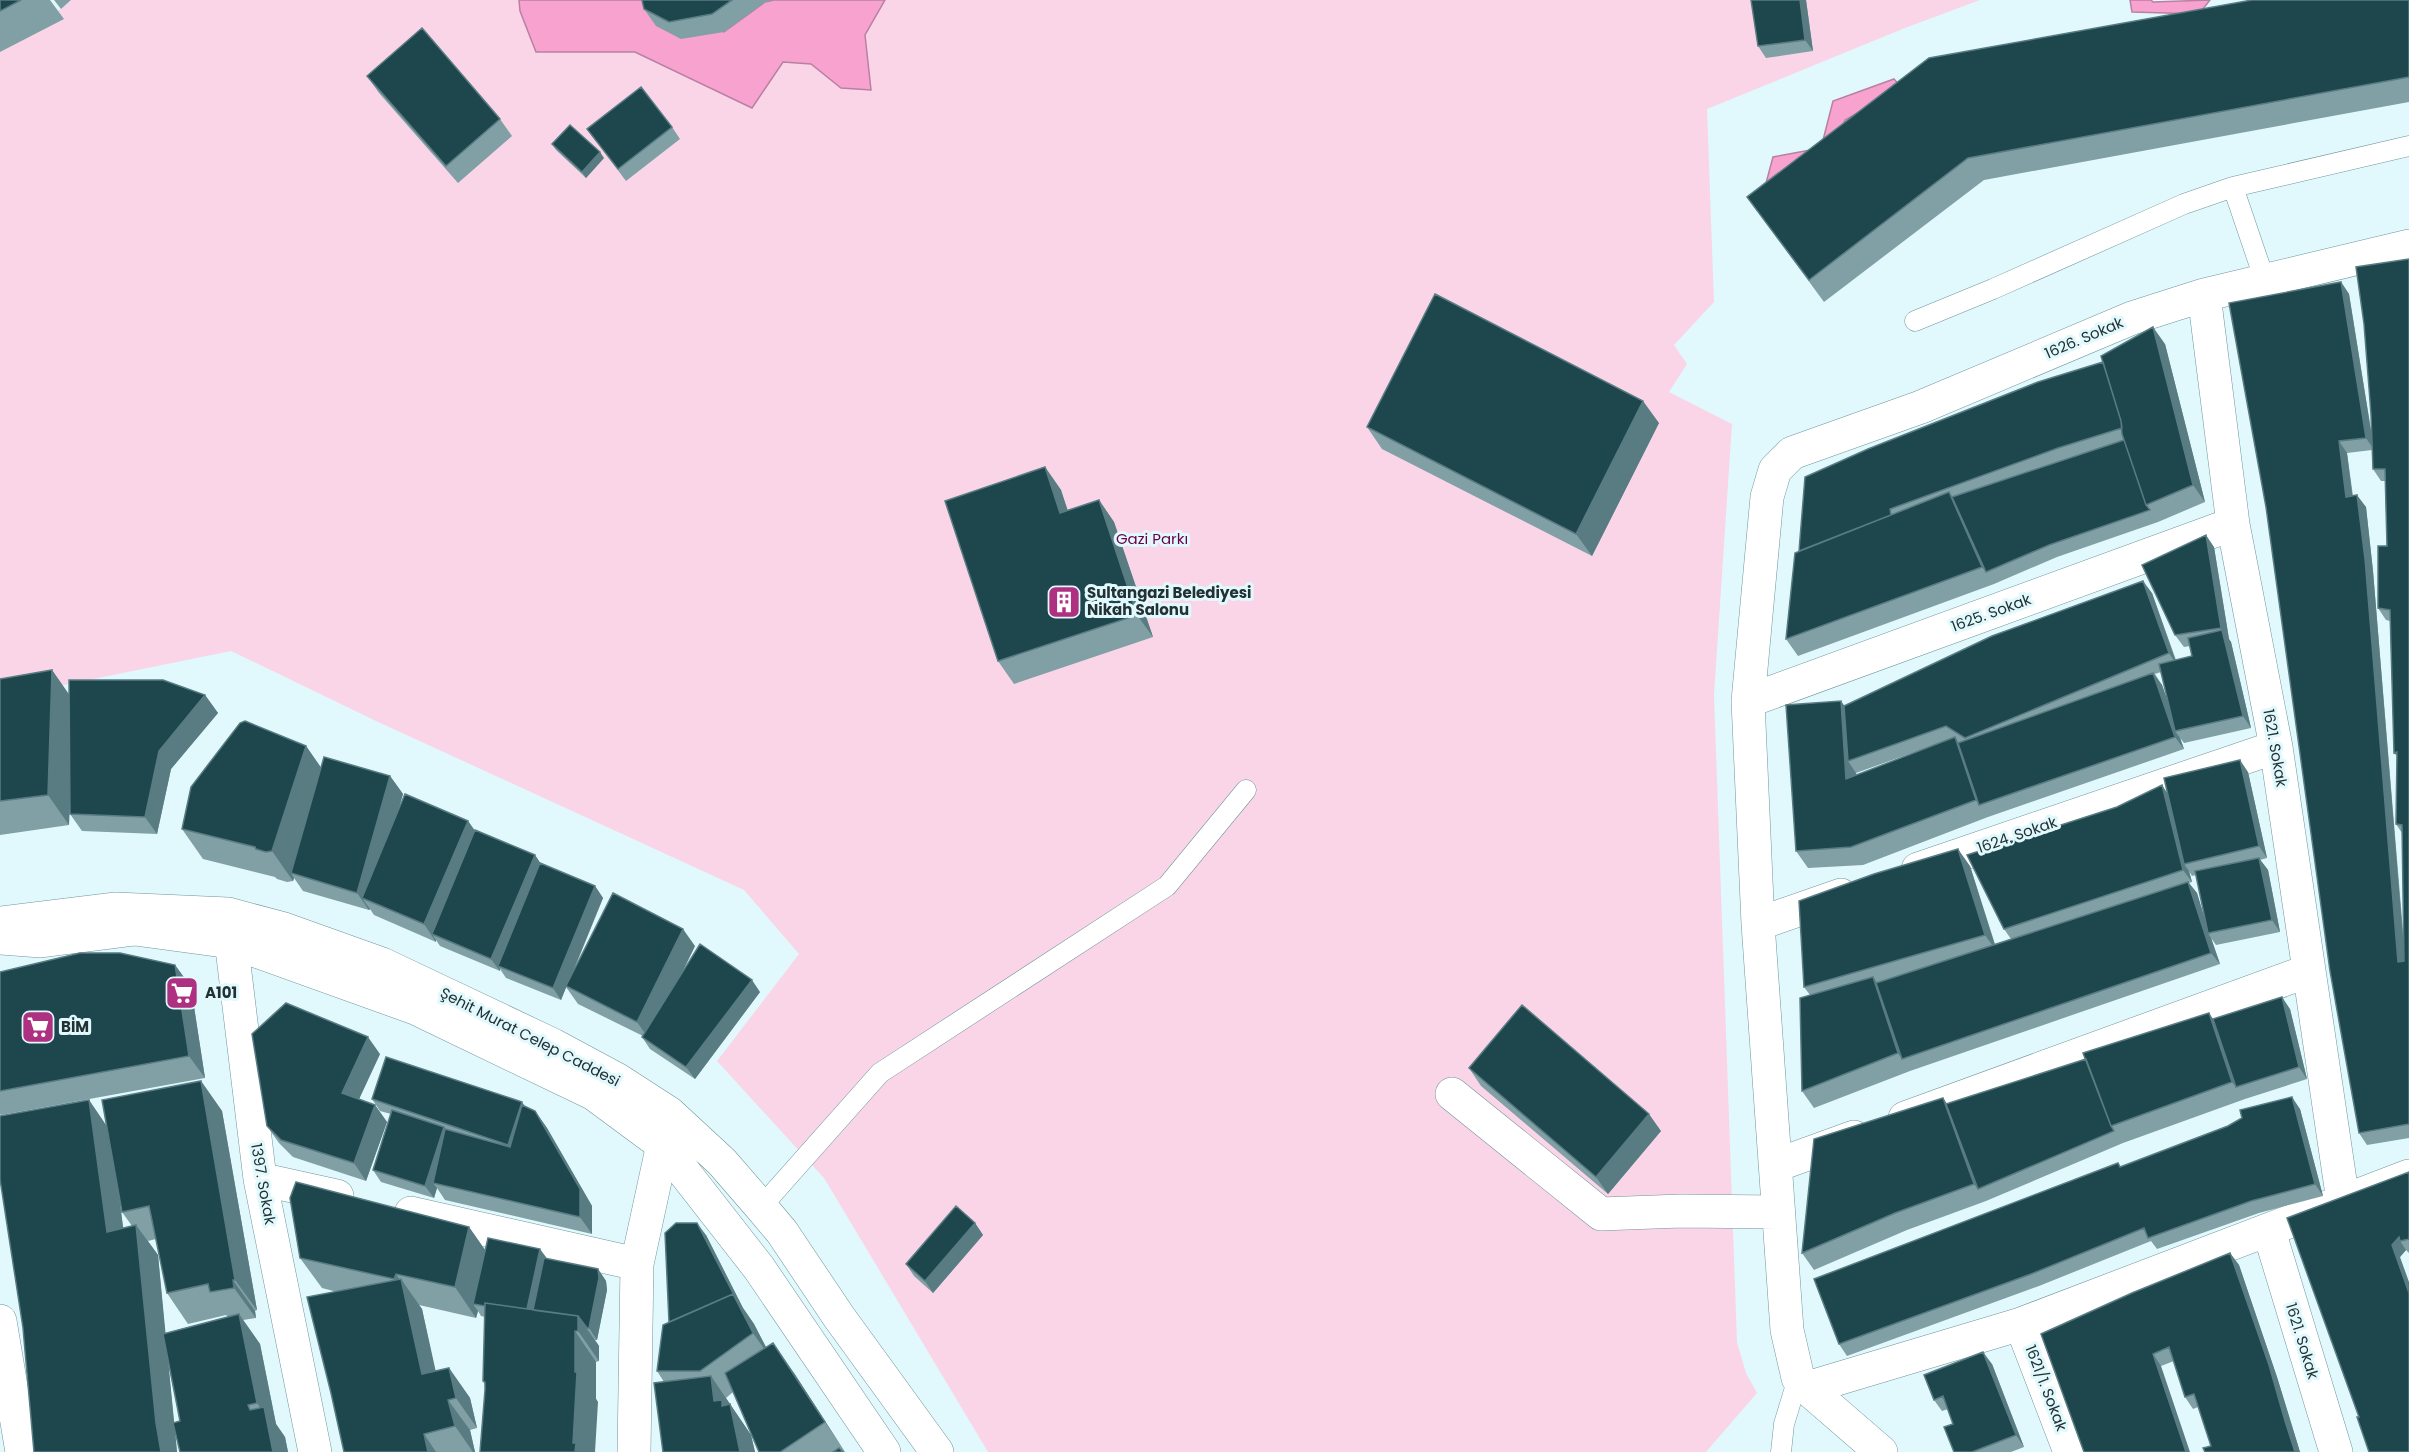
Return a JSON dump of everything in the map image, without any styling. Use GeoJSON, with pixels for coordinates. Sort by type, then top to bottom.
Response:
{"type":"FeatureCollection","features":[{"type":"Feature","properties":{"kind":"street","name":"1626. Sokak"},"geometry":{"type":"LineString","coordinates":[[1748,701],[1767,497],[1775,470],[1792,453],[1921,407],[2132,318],[2204,295],[2409,246]]}},
{"type":"Feature","properties":{"kind":"street","name":"1621. Sokak"},"geometry":{"type":"LineString","coordinates":[[2204,295],[2233,524],[2276,747],[2343,1201]]}},
{"type":"Feature","properties":{"kind":"street","name":"1625. Sokak"},"geometry":{"type":"LineString","coordinates":[[1748,701],[2233,524]]}},
{"type":"Feature","properties":{"kind":"street"},"geometry":{"type":"LineString","coordinates":[[1748,701],[1758,924],[1787,1330],[1802,1383],[1881,1452]]}},
{"type":"Feature","properties":{"kind":"street","name":"1624. Sokak"},"geometry":{"type":"LineString","coordinates":[[1758,924],[2276,747]]}},
{"type":"Feature","properties":{"kind":"street","name":"Şehit Murat Celep Caddesi"},"geometry":{"type":"LineString","coordinates":[[0,923],[116,909],[230,928],[415,1008],[594,1094],[663,1145],[759,1268],[884,1452]]}},
{"type":"Feature","properties":{"kind":"street","name":"1397. Sokak"},"geometry":{"type":"LineString","coordinates":[[230,928],[260,1179],[315,1452]]}},
{"type":"Feature","properties":{"kind":"street","name":"Şehit Murat Celep Caddesi"},"geometry":{"type":"LineString","coordinates":[[0,938],[41,941],[135,929],[284,929],[382,964],[553,1045],[618,1080],[669,1113],[722,1162],[761,1207],[782,1232],[839,1317],[937,1452]]}},
{"type":"Feature","properties":{"kind":"street"},"geometry":{"type":"LineString","coordinates":[[1777,1165],[2308,970]]}},
{"type":"Feature","properties":{"kind":"street"},"geometry":{"type":"LineString","coordinates":[[1452,1094],[1601,1214],[1681,1211],[1778,1212]]}},
{"type":"Feature","properties":{"kind":"street"},"geometry":{"type":"LineString","coordinates":[[634,1452],[637,1264],[669,1113]]}},
{"type":"Feature","properties":{"kind":"street"},"geometry":{"type":"LineString","coordinates":[[1802,1383],[2021,1323],[2409,1176]]}},
{"type":"Feature","properties":{"kind":"street"},"geometry":{"type":"LineString","coordinates":[[260,1179],[637,1264]]}},
{"type":"Feature","properties":{"kind":"street","name":"1621. Sokak"},"geometry":{"type":"LineString","coordinates":[[2268,1231],[2336,1452]]}},
{"type":"Feature","properties":{"kind":"street"},"geometry":{"type":"LineString","coordinates":[[0,1321],[22,1452]]}},
{"type":"Feature","properties":{"kind":"street","name":"1621/1. Sokak"},"geometry":{"type":"LineString","coordinates":[[2021,1323],[2070,1452]]}},
{"type":"Feature","properties":{"kind":"lane"},"geometry":{"type":"LineString","coordinates":[[1915,321],[1993,290],[2184,204],[2233,187],[2409,146]]}},
{"type":"Feature","properties":{"kind":"lane"},"geometry":{"type":"LineString","coordinates":[[2233,187],[2265,281]]}},
{"type":"Feature","properties":{"kind":"lane"},"geometry":{"type":"LineString","coordinates":[[761,1207],[880,1073],[1167,886],[1246,790]]}},
{"type":"Feature","properties":{"kind":"lane"},"geometry":{"type":"LineString","coordinates":[[1781,1452],[1784,1424],[1802,1383]]}},
{"type":"Feature","properties":{"kind":"green space","name":"Gazi Parkı"},"geometry":{"type":"Polygon","coordinates":[[[71,0],[1980,0],[1905,28],[1707,109],[1714,302],[1674,345],[1687,364],[1669,392],[1732,424],[1714,695],[1737,1342],[1746,1373],[1757,1393],[1706,1452],[988,1452],[824,1178],[717,1061],[799,954],[744,890],[376,721],[231,651],[0,698],[0,39],[61,9],[71,0]]]}},
{"type":"Feature","properties":{"kind":"shaded area"},"geometry":{"type":"Polygon","coordinates":[[[519,0],[650,0],[724,32],[765,2],[774,0],[885,0],[865,35],[871,90],[841,88],[811,64],[783,62],[752,108],[635,52],[536,52],[520,11],[519,0]]]}},
{"type":"Feature","properties":{"kind":"shaded area"},"geometry":{"type":"Polygon","coordinates":[[[2130,0],[2151,0],[2153,2],[2210,0],[2199,14],[2132,12],[2130,0]]]}},
{"type":"Feature","properties":{"kind":"shaded area"},"geometry":{"type":"Polygon","coordinates":[[[1894,79],[1902,88],[1845,120],[1829,162],[1766,183],[1773,157],[1821,148],[1833,101],[1894,79]]]}},
{"type":"Feature","properties":{"kind":"building"},"geometry":{"type":"Polygon","coordinates":[[[0,0],[21,0],[0,11],[0,0]]]}},
{"type":"Feature","properties":{"kind":"building"},"geometry":{"type":"Polygon","coordinates":[[[642,0],[732,0],[712,14],[669,22],[644,9],[642,0]]]}},
{"type":"Feature","properties":{"kind":"building"},"geometry":{"type":"Polygon","coordinates":[[[1751,0],[1800,0],[1805,40],[1758,46],[1751,0]]]}},
{"type":"Feature","properties":{"kind":"building"},"geometry":{"type":"Polygon","coordinates":[[[2252,0],[2409,0],[2409,77],[1968,158],[1809,280],[1747,197],[1929,58],[2252,0]]]}},
{"type":"Feature","properties":{"kind":"building"},"geometry":{"type":"Polygon","coordinates":[[[422,28],[500,119],[446,166],[367,76],[422,28]]]}},
{"type":"Feature","properties":{"kind":"building"},"geometry":{"type":"Polygon","coordinates":[[[641,87],[672,127],[618,169],[587,129],[641,87]]]}},
{"type":"Feature","properties":{"kind":"building"},"geometry":{"type":"Polygon","coordinates":[[[570,125],[600,152],[582,172],[552,144],[570,125]]]}},
{"type":"Feature","properties":{"kind":"building"},"geometry":{"type":"Polygon","coordinates":[[[2409,259],[2409,1124],[2359,1133],[2330,971],[2266,507],[2229,303],[2341,282],[2366,438],[2339,441],[2346,497],[2357,495],[2365,559],[2398,962],[2404,961],[2402,825],[2396,824],[2397,752],[2394,753],[2390,610],[2378,608],[2378,546],[2387,546],[2385,469],[2373,469],[2364,324],[2356,267],[2409,259]]]}},
{"type":"Feature","properties":{"kind":"building"},"geometry":{"type":"Polygon","coordinates":[[[1435,294],[1643,401],[1576,534],[1367,427],[1435,294]]]}},
{"type":"Feature","properties":{"kind":"building"},"geometry":{"type":"Polygon","coordinates":[[[2153,327],[2193,485],[2146,505],[2122,434],[2121,421],[2101,356],[2153,327]]]}},
{"type":"Feature","properties":{"kind":"building"},"geometry":{"type":"Polygon","coordinates":[[[2103,362],[2122,428],[2058,448],[1890,509],[1891,515],[1799,551],[1805,477],[1868,449],[2038,382],[2103,362]]]}},
{"type":"Feature","properties":{"kind":"building"},"geometry":{"type":"Polygon","coordinates":[[[2124,440],[2146,505],[2150,510],[2049,545],[1986,572],[1952,497],[2124,440]]]}},
{"type":"Feature","properties":{"kind":"building","name":"Sultangazi Belediyesi Nikah Salonu"},"geometry":{"type":"Polygon","coordinates":[[[1045,467],[1060,513],[1099,500],[1137,615],[998,661],[945,501],[1045,467]]]}},
{"type":"Feature","properties":{"kind":"building"},"geometry":{"type":"Polygon","coordinates":[[[1949,492],[1982,567],[1786,639],[1795,553],[1949,492]]]}},
{"type":"Feature","properties":{"kind":"building"},"geometry":{"type":"Polygon","coordinates":[[[2206,535],[2221,628],[2175,635],[2142,565],[2206,535]]]}},
{"type":"Feature","properties":{"kind":"building"},"geometry":{"type":"Polygon","coordinates":[[[2143,581],[2169,653],[1965,738],[1946,726],[1848,761],[1844,706],[1992,636],[2143,581]]]}},
{"type":"Feature","properties":{"kind":"building"},"geometry":{"type":"Polygon","coordinates":[[[2222,630],[2243,716],[2175,731],[2159,664],[2192,656],[2188,638],[2222,630]]]}},
{"type":"Feature","properties":{"kind":"building"},"geometry":{"type":"Polygon","coordinates":[[[52,670],[48,795],[0,801],[0,679],[52,670]]]}},
{"type":"Feature","properties":{"kind":"building"},"geometry":{"type":"Polygon","coordinates":[[[2153,673],[2175,737],[1979,805],[1958,743],[2153,673]]]}},
{"type":"Feature","properties":{"kind":"building"},"geometry":{"type":"Polygon","coordinates":[[[69,680],[163,680],[205,695],[159,751],[145,817],[70,814],[69,680]]]}},
{"type":"Feature","properties":{"kind":"building"},"geometry":{"type":"Polygon","coordinates":[[[1841,701],[1846,779],[1955,737],[1976,800],[1851,847],[1796,851],[1786,705],[1841,701]]]}},
{"type":"Feature","properties":{"kind":"building"},"geometry":{"type":"Polygon","coordinates":[[[245,721],[306,746],[272,851],[266,852],[255,847],[182,829],[191,787],[240,723],[245,721]]]}},
{"type":"Feature","properties":{"kind":"building"},"geometry":{"type":"Polygon","coordinates":[[[324,757],[390,776],[357,893],[291,873],[324,757]]]}},
{"type":"Feature","properties":{"kind":"building"},"geometry":{"type":"Polygon","coordinates":[[[2240,760],[2259,846],[2184,864],[2164,778],[2240,760]]]}},
{"type":"Feature","properties":{"kind":"building"},"geometry":{"type":"Polygon","coordinates":[[[2162,785],[2183,870],[2004,929],[1967,855],[2117,807],[2162,785]]]}},
{"type":"Feature","properties":{"kind":"building"},"geometry":{"type":"Polygon","coordinates":[[[405,794],[468,821],[424,924],[362,898],[405,794]]]}},
{"type":"Feature","properties":{"kind":"building"},"geometry":{"type":"Polygon","coordinates":[[[475,830],[535,855],[491,959],[432,934],[475,830]]]}},
{"type":"Feature","properties":{"kind":"building"},"geometry":{"type":"Polygon","coordinates":[[[1958,849],[1985,935],[1804,987],[1799,901],[1874,874],[1958,849]]]}},
{"type":"Feature","properties":{"kind":"building"},"geometry":{"type":"Polygon","coordinates":[[[2259,858],[2272,920],[2208,933],[2195,871],[2259,858]]]}},
{"type":"Feature","properties":{"kind":"building"},"geometry":{"type":"Polygon","coordinates":[[[540,863],[595,886],[553,988],[498,966],[540,863]]]}},
{"type":"Feature","properties":{"kind":"building"},"geometry":{"type":"Polygon","coordinates":[[[2188,882],[2211,953],[1902,1059],[1876,983],[2188,882]]]}},
{"type":"Feature","properties":{"kind":"building"},"geometry":{"type":"Polygon","coordinates":[[[613,893],[683,929],[637,1022],[566,986],[613,893]]]}},
{"type":"Feature","properties":{"kind":"building"},"geometry":{"type":"Polygon","coordinates":[[[700,944],[752,980],[686,1067],[642,1037],[700,944]]]}},
{"type":"Feature","properties":{"kind":"building"},"geometry":{"type":"Polygon","coordinates":[[[80,953],[120,953],[175,965],[189,1056],[0,1091],[0,972],[80,953]]]}},
{"type":"Feature","properties":{"kind":"building"},"geometry":{"type":"Polygon","coordinates":[[[1873,977],[1898,1053],[1802,1091],[1800,998],[1873,977]]]}},
{"type":"Feature","properties":{"kind":"building"},"geometry":{"type":"Polygon","coordinates":[[[2282,997],[2299,1067],[2236,1087],[2213,1019],[2282,997]]]}},
{"type":"Feature","properties":{"kind":"building"},"geometry":{"type":"Polygon","coordinates":[[[286,1003],[368,1037],[342,1093],[375,1105],[354,1163],[281,1140],[267,1126],[252,1034],[286,1003]]]}},
{"type":"Feature","properties":{"kind":"building"},"geometry":{"type":"Polygon","coordinates":[[[1522,1005],[1649,1114],[1596,1177],[1469,1068],[1522,1005]]]}},
{"type":"Feature","properties":{"kind":"building"},"geometry":{"type":"Polygon","coordinates":[[[2209,1013],[2232,1082],[2111,1126],[2083,1053],[2209,1013]]]}},
{"type":"Feature","properties":{"kind":"building"},"geometry":{"type":"Polygon","coordinates":[[[386,1057],[522,1102],[508,1145],[372,1099],[386,1057]]]}},
{"type":"Feature","properties":{"kind":"building"},"geometry":{"type":"Polygon","coordinates":[[[2086,1059],[2114,1131],[1978,1189],[1946,1104],[2086,1059]]]}},
{"type":"Feature","properties":{"kind":"building"},"geometry":{"type":"Polygon","coordinates":[[[201,1081],[235,1280],[233,1280],[234,1288],[210,1292],[208,1284],[167,1293],[149,1206],[122,1212],[102,1100],[201,1081]]]}},
{"type":"Feature","properties":{"kind":"building"},"geometry":{"type":"Polygon","coordinates":[[[2292,1097],[2315,1184],[2251,1201],[2148,1238],[2144,1228],[2031,1274],[1839,1344],[1814,1279],[2118,1163],[2120,1167],[2228,1126],[2242,1118],[2240,1110],[2292,1097]]]}},
{"type":"Feature","properties":{"kind":"building"},"geometry":{"type":"Polygon","coordinates":[[[1943,1098],[1974,1184],[1895,1213],[1802,1253],[1814,1139],[1943,1098]]]}},
{"type":"Feature","properties":{"kind":"building"},"geometry":{"type":"Polygon","coordinates":[[[89,1100],[107,1232],[136,1225],[161,1452],[34,1452],[23,1328],[0,1179],[0,1116],[89,1100]]]}},
{"type":"Feature","properties":{"kind":"building"},"geometry":{"type":"Polygon","coordinates":[[[522,1105],[535,1111],[580,1189],[580,1217],[433,1183],[445,1129],[510,1147],[522,1105]]]}},
{"type":"Feature","properties":{"kind":"building"},"geometry":{"type":"Polygon","coordinates":[[[392,1110],[444,1127],[425,1186],[373,1170],[392,1110]]]}},
{"type":"Feature","properties":{"kind":"building"},"geometry":{"type":"Polygon","coordinates":[[[2409,1172],[2409,1239],[2400,1241],[2399,1237],[2392,1245],[2409,1293],[2409,1452],[2369,1452],[2357,1417],[2359,1417],[2287,1218],[2409,1172]]]}},
{"type":"Feature","properties":{"kind":"building"},"geometry":{"type":"Polygon","coordinates":[[[296,1182],[469,1227],[455,1287],[396,1274],[394,1279],[300,1258],[290,1198],[296,1182]]]}},
{"type":"Feature","properties":{"kind":"building"},"geometry":{"type":"Polygon","coordinates":[[[956,1206],[975,1223],[925,1281],[906,1264],[956,1206]]]}},
{"type":"Feature","properties":{"kind":"building"},"geometry":{"type":"Polygon","coordinates":[[[676,1223],[697,1223],[735,1297],[733,1294],[669,1322],[665,1233],[676,1223]]]}},
{"type":"Feature","properties":{"kind":"building"},"geometry":{"type":"Polygon","coordinates":[[[488,1238],[540,1249],[527,1309],[485,1303],[485,1306],[473,1304],[488,1238]]]}},
{"type":"Feature","properties":{"kind":"building"},"geometry":{"type":"Polygon","coordinates":[[[2230,1253],[2269,1365],[2295,1452],[2205,1452],[2203,1448],[2211,1446],[2194,1394],[2185,1397],[2169,1347],[2153,1354],[2186,1452],[2084,1452],[2041,1334],[2132,1293],[2230,1253]]]}},
{"type":"Feature","properties":{"kind":"building"},"geometry":{"type":"Polygon","coordinates":[[[544,1258],[598,1269],[599,1278],[589,1328],[578,1316],[533,1310],[544,1258]]]}},
{"type":"Feature","properties":{"kind":"building"},"geometry":{"type":"Polygon","coordinates":[[[401,1279],[422,1374],[449,1368],[456,1398],[448,1400],[455,1426],[424,1434],[428,1452],[344,1452],[307,1297],[401,1279]]]}},
{"type":"Feature","properties":{"kind":"building"},"geometry":{"type":"Polygon","coordinates":[[[733,1294],[753,1333],[700,1371],[657,1371],[663,1325],[733,1294]]]}},
{"type":"Feature","properties":{"kind":"building"},"geometry":{"type":"Polygon","coordinates":[[[485,1303],[578,1316],[578,1331],[575,1331],[575,1372],[577,1372],[573,1443],[576,1443],[575,1452],[480,1452],[485,1390],[483,1381],[485,1303]]]}},
{"type":"Feature","properties":{"kind":"building"},"geometry":{"type":"Polygon","coordinates":[[[239,1314],[257,1403],[248,1405],[250,1410],[264,1407],[273,1452],[180,1452],[173,1423],[180,1421],[163,1334],[239,1314]]]}},
{"type":"Feature","properties":{"kind":"building"},"geometry":{"type":"Polygon","coordinates":[[[773,1343],[825,1422],[780,1452],[759,1452],[725,1373],[773,1343]]]}},
{"type":"Feature","properties":{"kind":"building"},"geometry":{"type":"Polygon","coordinates":[[[1983,1352],[2016,1435],[1972,1452],[1954,1452],[1944,1427],[1953,1424],[1943,1396],[1934,1400],[1924,1375],[1983,1352]]]}},
{"type":"Feature","properties":{"kind":"building"},"geometry":{"type":"Polygon","coordinates":[[[711,1376],[714,1401],[722,1400],[722,1406],[730,1404],[740,1452],[663,1452],[654,1383],[711,1376]]]}},
{"type":"Feature","properties":{"kind":"place","name":"Sultangazi Belediyesi Nikah Salonu"},"geometry":{"type":"Point","coordinates":[1064,602]}},
{"type":"Feature","properties":{"kind":"place","name":"A101"},"geometry":{"type":"Point","coordinates":[182,993]}},
{"type":"Feature","properties":{"kind":"place","name":"BİM"},"geometry":{"type":"Point","coordinates":[38,1027]}}]}
